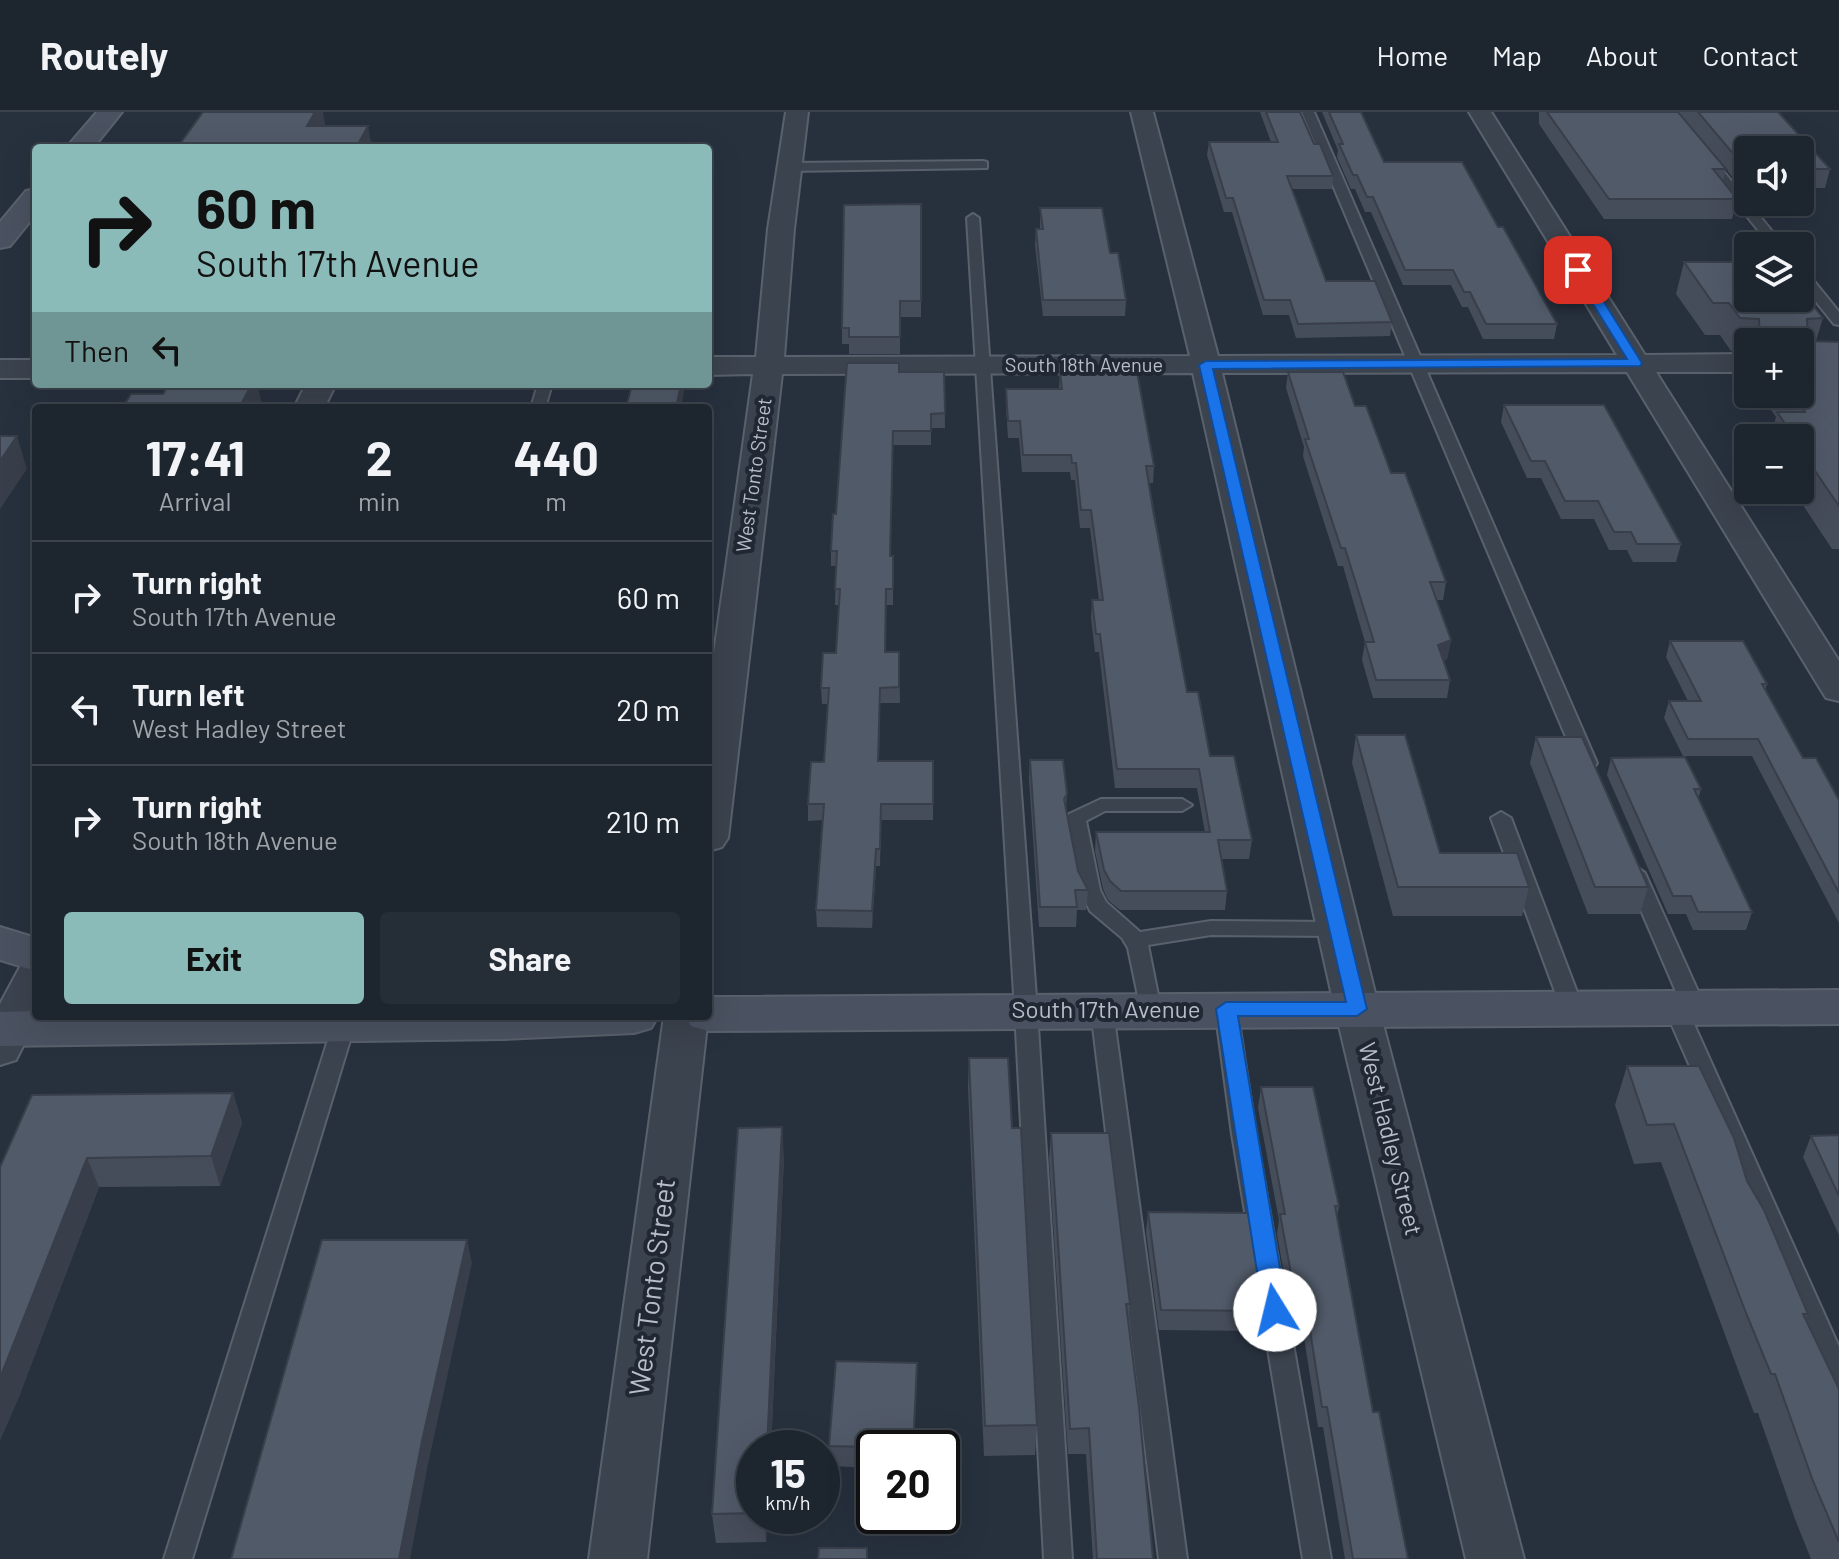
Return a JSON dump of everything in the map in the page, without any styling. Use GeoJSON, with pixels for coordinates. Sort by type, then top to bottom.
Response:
{"type":"FeatureCollection","features":[{"type":"Feature","properties":{"kind":"main road"},"geometry":{"type":"LineString","coordinates":[[82,144],[110,112]]}},
{"type":"Feature","properties":{"kind":"main road"},"geometry":{"type":"LineString","coordinates":[[0,240],[32,202]]}},
{"type":"Feature","properties":{"kind":"main road"},"geometry":{"type":"LineString","coordinates":[[0,943],[32,954]]}},
{"type":"Feature","properties":{"kind":"main road","name":"South 17th Avenue"},"geometry":{"type":"LineString","coordinates":[[712,1014],[1839,1007]]}},
{"type":"Feature","properties":{"kind":"main road"},"geometry":{"type":"LineString","coordinates":[[3,1036],[489,1020]]}},
{"type":"Feature","properties":{"kind":"street","name":"West Tonto Street"},"geometry":{"type":"LineString","coordinates":[[712,805],[749,501],[769,366],[797,112]]}},
{"type":"Feature","properties":{"kind":"street","name":"West Hadley Street"},"geometry":{"type":"LineString","coordinates":[[1142,112],[1206,365],[1357,1009],[1495,1559]]}},
{"type":"Feature","properties":{"kind":"street"},"geometry":{"type":"LineString","coordinates":[[1480,112],[1839,690]]}},
{"type":"Feature","properties":{"kind":"street","name":"South 18th Avenue"},"geometry":{"type":"LineString","coordinates":[[712,366],[1734,363]]}},
{"type":"Feature","properties":{"kind":"street"},"geometry":{"type":"LineString","coordinates":[[0,369],[32,369]]}},
{"type":"Feature","properties":{"kind":"street"},"geometry":{"type":"LineString","coordinates":[[3,1036],[32,982]]}},
{"type":"Feature","properties":{"kind":"street","name":"West Tonto Street"},"geometry":{"type":"LineString","coordinates":[[618,1559],[685,1020]]}},
{"type":"Feature","properties":{"kind":"lane"},"geometry":{"type":"LineString","coordinates":[[1308,112],[1594,777]]}},
{"type":"Feature","properties":{"kind":"lane"},"geometry":{"type":"LineString","coordinates":[[1699,149],[1767,232]]}},
{"type":"Feature","properties":{"kind":"lane"},"geometry":{"type":"LineString","coordinates":[[789,167],[983,165]]}},
{"type":"Feature","properties":{"kind":"lane"},"geometry":{"type":"LineString","coordinates":[[973,218],[1026,1011],[1058,1559]]}},
{"type":"Feature","properties":{"kind":"lane"},"geometry":{"type":"LineString","coordinates":[[1814,290],[1839,321]]}},
{"type":"Feature","properties":{"kind":"lane"},"geometry":{"type":"LineString","coordinates":[[1150,1010],[1139,948],[1097,906],[1090,890],[1076,818],[1101,805],[1182,805]]}},
{"type":"Feature","properties":{"kind":"lane"},"geometry":{"type":"LineString","coordinates":[[1501,818],[1572,1008]]}},
{"type":"Feature","properties":{"kind":"lane"},"geometry":{"type":"LineString","coordinates":[[1631,864],[1684,1007],[1839,1376]]}},
{"type":"Feature","properties":{"kind":"lane"},"geometry":{"type":"LineString","coordinates":[[1134,940],[1211,928],[1338,929]]}},
{"type":"Feature","properties":{"kind":"lane"},"geometry":{"type":"LineString","coordinates":[[1226,1009],[1317,1559]]}},
{"type":"Feature","properties":{"kind":"lane"},"geometry":{"type":"LineString","coordinates":[[1102,1011],[1141,1218],[1173,1559]]}},
{"type":"Feature","properties":{"kind":"lane"},"geometry":{"type":"LineString","coordinates":[[178,1559],[344,1024]]}},
{"type":"Feature","properties":{"kind":"lane"},"geometry":{"type":"LineString","coordinates":[[1232,1217],[1259,1216]]}},
{"type":"Feature","properties":{"kind":"building"},"geometry":{"type":"Polygon","coordinates":[[[203,112],[315,112],[307,126],[368,126],[358,144],[180,144],[203,112]]]}},
{"type":"Feature","properties":{"kind":"building"},"geometry":{"type":"Polygon","coordinates":[[[1266,112],[1300,112],[1314,144],[1320,144],[1333,176],[1287,176],[1326,281],[1375,281],[1392,322],[1298,324],[1290,300],[1264,300],[1233,198],[1226,198],[1209,142],[1278,142],[1266,112]]]}},
{"type":"Feature","properties":{"kind":"building"},"geometry":{"type":"Polygon","coordinates":[[[1329,112],[1361,112],[1384,162],[1462,162],[1498,227],[1503,227],[1557,324],[1486,324],[1470,292],[1464,292],[1453,270],[1405,270],[1373,197],[1367,197],[1357,175],[1353,175],[1329,112]]]}},
{"type":"Feature","properties":{"kind":"building"},"geometry":{"type":"Polygon","coordinates":[[[1547,112],[1678,112],[1726,169],[1713,169],[1734,195],[1734,199],[1609,199],[1547,112]]]}},
{"type":"Feature","properties":{"kind":"building"},"geometry":{"type":"Polygon","coordinates":[[[1698,112],[1778,112],[1800,136],[1734,136],[1734,155],[1698,112]]]}},
{"type":"Feature","properties":{"kind":"building"},"geometry":{"type":"Polygon","coordinates":[[[1814,151],[1830,169],[1814,169],[1814,151]]]}},
{"type":"Feature","properties":{"kind":"building"},"geometry":{"type":"Polygon","coordinates":[[[921,204],[921,301],[900,301],[900,337],[849,337],[849,328],[842,328],[844,205],[921,204]]]}},
{"type":"Feature","properties":{"kind":"building"},"geometry":{"type":"Polygon","coordinates":[[[1040,208],[1102,208],[1110,253],[1118,253],[1126,300],[1043,300],[1036,229],[1043,229],[1040,208]]]}},
{"type":"Feature","properties":{"kind":"building"},"geometry":{"type":"Polygon","coordinates":[[[1684,262],[1734,263],[1734,310],[1729,303],[1713,303],[1684,262]]]}},
{"type":"Feature","properties":{"kind":"building"},"geometry":{"type":"Polygon","coordinates":[[[1814,307],[1823,318],[1807,319],[1807,328],[1759,328],[1759,319],[1740,318],[1736,312],[1814,312],[1814,307]]]}},
{"type":"Feature","properties":{"kind":"building"},"geometry":{"type":"Polygon","coordinates":[[[1814,341],[1839,342],[1839,506],[1814,469],[1814,424],[1785,424],[1777,412],[1805,412],[1802,408],[1814,408],[1814,341]]]}},
{"type":"Feature","properties":{"kind":"building"},"geometry":{"type":"Polygon","coordinates":[[[847,363],[899,363],[899,372],[944,372],[945,413],[931,414],[931,431],[893,431],[890,556],[893,556],[893,589],[886,589],[885,652],[899,652],[899,687],[880,688],[878,761],[933,761],[933,804],[881,804],[880,849],[876,849],[872,911],[816,910],[824,804],[808,804],[811,762],[824,762],[829,688],[821,688],[823,653],[836,653],[840,589],[835,589],[837,551],[831,551],[847,363]]]}},
{"type":"Feature","properties":{"kind":"building"},"geometry":{"type":"Polygon","coordinates":[[[1060,372],[1137,372],[1154,466],[1146,466],[1187,692],[1198,692],[1210,756],[1234,756],[1252,840],[1218,840],[1227,891],[1121,891],[1104,870],[1096,832],[1210,832],[1199,769],[1117,769],[1100,634],[1096,634],[1092,600],[1103,600],[1091,510],[1081,510],[1076,463],[1072,463],[1071,455],[1023,455],[1020,421],[1008,421],[1006,389],[1062,389],[1060,372]]]}},
{"type":"Feature","properties":{"kind":"building"},"geometry":{"type":"Polygon","coordinates":[[[1288,372],[1343,372],[1355,406],[1366,406],[1391,473],[1405,473],[1446,582],[1430,582],[1451,640],[1438,645],[1450,680],[1376,680],[1365,642],[1374,642],[1345,548],[1341,548],[1305,439],[1309,439],[1288,372]]]}},
{"type":"Feature","properties":{"kind":"building"},"geometry":{"type":"Polygon","coordinates":[[[167,388],[250,388],[241,404],[125,404],[131,394],[163,394],[167,388]]]}},
{"type":"Feature","properties":{"kind":"building"},"geometry":{"type":"Polygon","coordinates":[[[631,388],[680,388],[677,404],[627,404],[631,388]]]}},
{"type":"Feature","properties":{"kind":"building"},"geometry":{"type":"Polygon","coordinates":[[[1504,405],[1604,405],[1681,544],[1637,544],[1631,532],[1614,532],[1598,501],[1565,501],[1545,461],[1531,461],[1504,405]]]}},
{"type":"Feature","properties":{"kind":"building"},"geometry":{"type":"Polygon","coordinates":[[[0,436],[17,436],[0,461],[0,436]]]}},
{"type":"Feature","properties":{"kind":"building"},"geometry":{"type":"Polygon","coordinates":[[[1670,641],[1743,641],[1767,684],[1762,684],[1803,758],[1816,758],[1839,800],[1839,893],[1758,739],[1688,739],[1669,701],[1701,701],[1670,641]]]}},
{"type":"Feature","properties":{"kind":"building"},"geometry":{"type":"Polygon","coordinates":[[[1356,735],[1405,735],[1440,853],[1517,853],[1529,887],[1398,887],[1356,735]]]}},
{"type":"Feature","properties":{"kind":"building"},"geometry":{"type":"Polygon","coordinates":[[[1536,737],[1582,737],[1648,887],[1595,887],[1536,737]]]}},
{"type":"Feature","properties":{"kind":"building"},"geometry":{"type":"Polygon","coordinates":[[[1685,757],[1701,789],[1694,789],[1752,912],[1698,912],[1691,896],[1673,896],[1611,758],[1685,757]]]}},
{"type":"Feature","properties":{"kind":"building"},"geometry":{"type":"Polygon","coordinates":[[[1030,760],[1063,760],[1067,794],[1064,799],[1078,871],[1088,890],[1075,890],[1077,907],[1040,907],[1030,760]]]}},
{"type":"Feature","properties":{"kind":"building"},"geometry":{"type":"Polygon","coordinates":[[[969,1058],[1008,1058],[1012,1128],[1021,1128],[1037,1425],[985,1426],[969,1058]]]}},
{"type":"Feature","properties":{"kind":"building"},"geometry":{"type":"Polygon","coordinates":[[[1627,1066],[1699,1066],[1734,1138],[1747,1181],[1764,1210],[1808,1314],[1803,1314],[1839,1389],[1839,1542],[1813,1481],[1775,1374],[1771,1374],[1746,1313],[1674,1124],[1647,1125],[1627,1066]]]}},
{"type":"Feature","properties":{"kind":"building"},"geometry":{"type":"Polygon","coordinates":[[[1261,1087],[1313,1087],[1339,1206],[1335,1206],[1373,1412],[1379,1412],[1408,1559],[1353,1559],[1327,1407],[1322,1407],[1307,1311],[1298,1311],[1280,1214],[1285,1214],[1261,1087]]]}},
{"type":"Feature","properties":{"kind":"building"},"geometry":{"type":"Polygon","coordinates":[[[233,1093],[211,1156],[87,1158],[0,1378],[0,1167],[32,1095],[233,1093]]]}},
{"type":"Feature","properties":{"kind":"building"},"geometry":{"type":"Polygon","coordinates":[[[782,1127],[768,1430],[736,1430],[736,1513],[712,1514],[738,1128],[782,1127]]]}},
{"type":"Feature","properties":{"kind":"building"},"geometry":{"type":"Polygon","coordinates":[[[1051,1133],[1109,1133],[1130,1304],[1126,1304],[1153,1559],[1097,1559],[1089,1428],[1070,1429],[1051,1133]]]}},
{"type":"Feature","properties":{"kind":"building"},"geometry":{"type":"Polygon","coordinates":[[[1839,1135],[1839,1196],[1811,1136],[1839,1135]]]}},
{"type":"Feature","properties":{"kind":"building"},"geometry":{"type":"Polygon","coordinates":[[[1148,1212],[1248,1213],[1265,1311],[1161,1310],[1148,1212]]]}},
{"type":"Feature","properties":{"kind":"building"},"geometry":{"type":"Polygon","coordinates":[[[322,1240],[467,1240],[399,1559],[231,1559],[322,1240]]]}},
{"type":"Feature","properties":{"kind":"building"},"geometry":{"type":"Polygon","coordinates":[[[836,1361],[917,1363],[914,1430],[856,1430],[856,1447],[840,1446],[840,1430],[830,1430],[836,1361]]]}},
{"type":"Feature","properties":{"kind":"building"},"geometry":{"type":"Polygon","coordinates":[[[819,1548],[867,1548],[867,1559],[818,1559],[819,1548]]]}},
{"type":"Feature","properties":{"kind":"route"},"geometry":{"type":"LineString","coordinates":[[1275,1310],[1226,1009],[1357,1009],[1206,365],[1635,363],[1578,270]]}}]}
